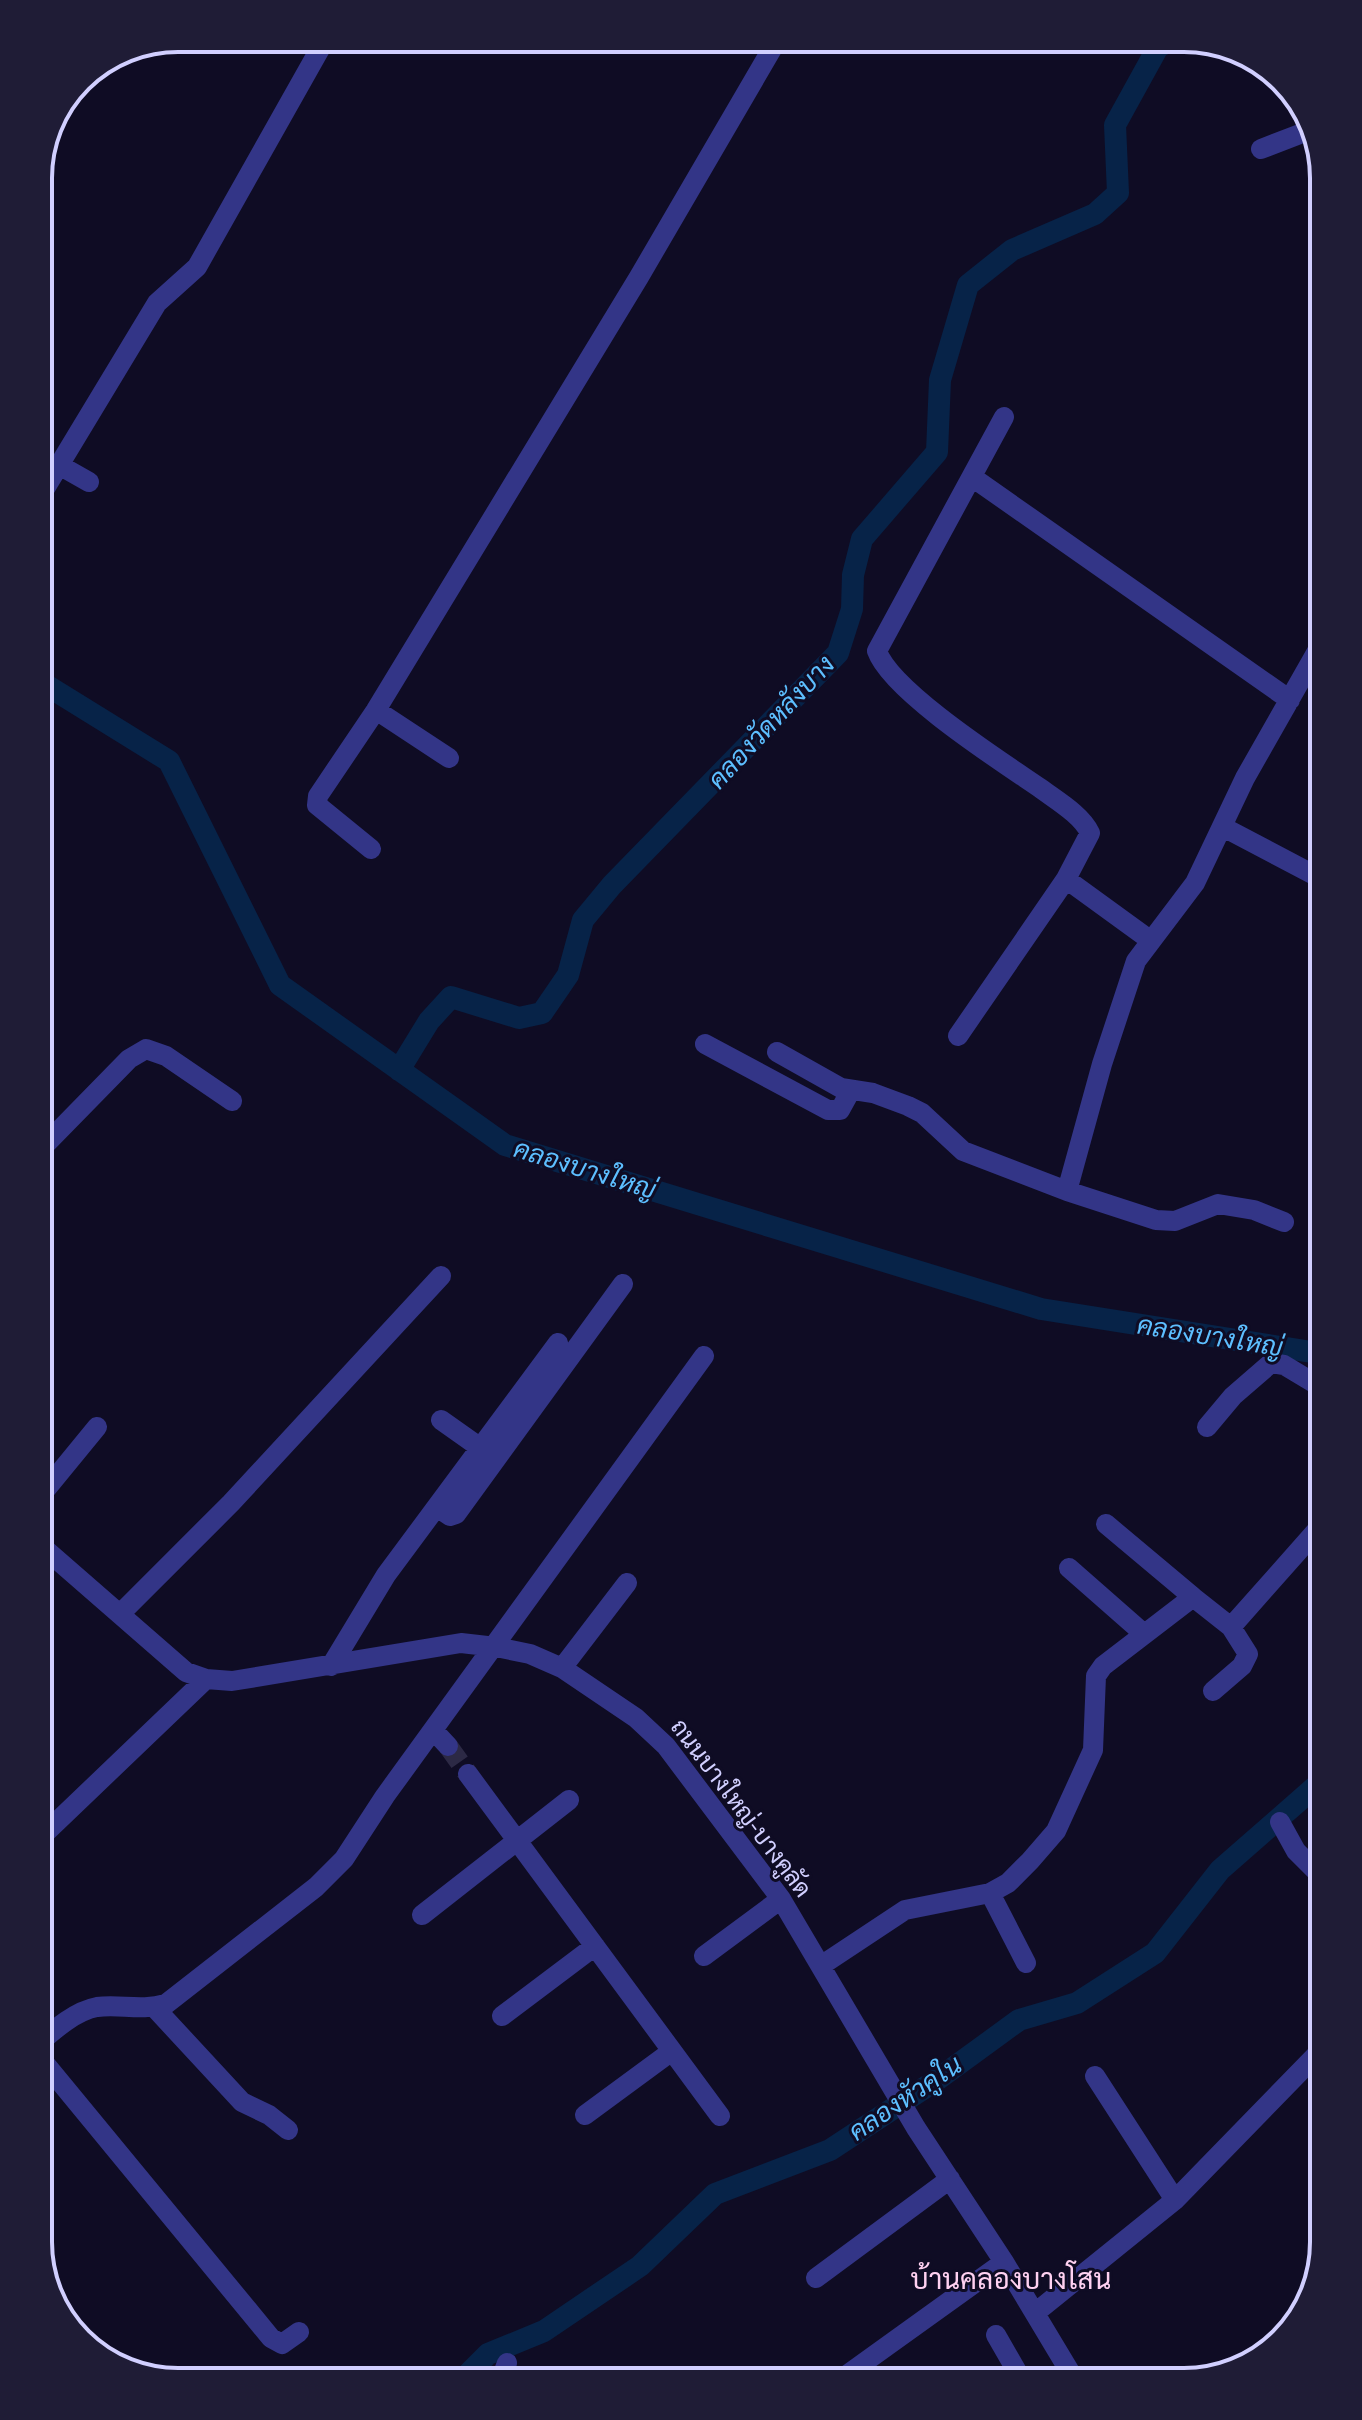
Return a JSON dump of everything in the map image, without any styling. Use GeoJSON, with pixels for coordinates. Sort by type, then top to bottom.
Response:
{"type":"FeatureCollection","features":[{"type":"Feature","properties":{"kind":"street"},"geometry":{"type":"LineString","coordinates":[[52,477],[157,303],[197,267],[235,194],[318,52]]}},
{"type":"Feature","properties":{"kind":"street"},"geometry":{"type":"LineString","coordinates":[[371,849],[322,813],[317,805],[318,796],[376,710],[604,335],[770,52]]}},
{"type":"Feature","properties":{"kind":"street"},"geometry":{"type":"LineString","coordinates":[[1261,149],[1302,133]]}},
{"type":"Feature","properties":{"kind":"street"},"geometry":{"type":"LineString","coordinates":[[958,1036],[1066,879],[1090,833],[1087,826],[923,701],[882,664],[877,651],[1004,417]]}},
{"type":"Feature","properties":{"kind":"street"},"geometry":{"type":"LineString","coordinates":[[59,465],[89,482]]}},
{"type":"Feature","properties":{"kind":"street"},"geometry":{"type":"LineString","coordinates":[[972,477],[1290,700]]}},
{"type":"Feature","properties":{"kind":"street"},"geometry":{"type":"LineString","coordinates":[[1067,1191],[1123,994],[1136,961],[1195,883],[1245,778],[1310,664]]}},
{"type":"Feature","properties":{"kind":"street"},"geometry":{"type":"LineString","coordinates":[[376,710],[449,758]]}},
{"type":"Feature","properties":{"kind":"street"},"geometry":{"type":"LineString","coordinates":[[1223,827],[1310,868]]}},
{"type":"Feature","properties":{"kind":"street"},"geometry":{"type":"LineString","coordinates":[[1066,879],[1150,940]]}},
{"type":"Feature","properties":{"kind":"street"},"geometry":{"type":"LineString","coordinates":[[705,1044],[833,1111],[840,1110],[851,1090]]}},
{"type":"Feature","properties":{"kind":"street"},"geometry":{"type":"LineString","coordinates":[[52,1138],[129,1059],[146,1049],[166,1056],[232,1101]]}},
{"type":"Feature","properties":{"kind":"street"},"geometry":{"type":"LineString","coordinates":[[777,1052],[828,1082],[908,1106],[963,1151],[1067,1191],[1156,1220],[1175,1221],[1218,1204],[1254,1210],[1284,1222]]}},
{"type":"Feature","properties":{"kind":"street"},"geometry":{"type":"LineString","coordinates":[[120,1614],[231,1503],[441,1276]]}},
{"type":"Feature","properties":{"kind":"street"},"geometry":{"type":"LineString","coordinates":[[438,1508],[450,1516],[456,1514],[623,1284]]}},
{"type":"Feature","properties":{"kind":"street"},"geometry":{"type":"LineString","coordinates":[[331,1666],[386,1575],[558,1343]]}},
{"type":"Feature","properties":{"kind":"street"},"geometry":{"type":"LineString","coordinates":[[52,2033],[79,2013],[98,2007],[154,2007],[166,2004],[316,1887],[344,1859],[704,1356]]}},
{"type":"Feature","properties":{"kind":"street"},"geometry":{"type":"LineString","coordinates":[[1207,1427],[1233,1396],[1271,1363],[1284,1365],[1310,1381]]}},
{"type":"Feature","properties":{"kind":"street"},"geometry":{"type":"LineString","coordinates":[[441,1420],[482,1449]]}},
{"type":"Feature","properties":{"kind":"street"},"geometry":{"type":"LineString","coordinates":[[52,1482],[97,1427]]}},
{"type":"Feature","properties":{"kind":"street"},"geometry":{"type":"LineString","coordinates":[[1106,1524],[1231,1627],[1248,1654],[1248,1660],[1213,1691]]}},
{"type":"Feature","properties":{"kind":"street"},"geometry":{"type":"LineString","coordinates":[[1231,1627],[1310,1538]]}},
{"type":"Feature","properties":{"kind":"street","name":"ถนนบางใหญ่-บางคูลัด"},"geometry":{"type":"LineString","coordinates":[[52,1555],[186,1672],[206,1679],[241,1680],[461,1643],[530,1654],[599,1689],[666,1746],[781,1899],[916,2128],[1004,2262],[1068,2368]]}},
{"type":"Feature","properties":{"kind":"street"},"geometry":{"type":"LineString","coordinates":[[1069,1568],[1143,1633]]}},
{"type":"Feature","properties":{"kind":"street"},"geometry":{"type":"LineString","coordinates":[[562,1668],[627,1583]]}},
{"type":"Feature","properties":{"kind":"street"},"geometry":{"type":"LineString","coordinates":[[822,1965],[905,1910],[990,1893],[1008,1883],[1056,1831],[1093,1750],[1096,1676],[1103,1666],[1143,1633],[1193,1597]]}},
{"type":"Feature","properties":{"kind":"street"},"geometry":{"type":"LineString","coordinates":[[52,1826],[206,1679]]}},
{"type":"Feature","properties":{"kind":"street"},"geometry":{"type":"LineString","coordinates":[[434,1731],[448,1746]]}},
{"type":"Feature","properties":{"kind":"street"},"geometry":{"type":"LineString","coordinates":[[468,1774],[720,2116]]}},
{"type":"Feature","properties":{"kind":"street"},"geometry":{"type":"LineString","coordinates":[[422,1915],[569,1800]]}},
{"type":"Feature","properties":{"kind":"street"},"geometry":{"type":"LineString","coordinates":[[1280,1822],[1296,1851],[1310,1865]]}},
{"type":"Feature","properties":{"kind":"street"},"geometry":{"type":"LineString","coordinates":[[990,1893],[1026,1963]]}},
{"type":"Feature","properties":{"kind":"street"},"geometry":{"type":"LineString","coordinates":[[704,1956],[781,1899]]}},
{"type":"Feature","properties":{"kind":"street"},"geometry":{"type":"LineString","coordinates":[[502,2016],[595,1946]]}},
{"type":"Feature","properties":{"kind":"street"},"geometry":{"type":"LineString","coordinates":[[154,2007],[242,2102],[269,2115],[288,2130]]}},
{"type":"Feature","properties":{"kind":"street"},"geometry":{"type":"LineString","coordinates":[[585,2115],[672,2051]]}},
{"type":"Feature","properties":{"kind":"street"},"geometry":{"type":"LineString","coordinates":[[1035,2313],[1175,2200],[1310,2067]]}},
{"type":"Feature","properties":{"kind":"street"},"geometry":{"type":"LineString","coordinates":[[52,2072],[271,2338],[282,2344],[299,2332]]}},
{"type":"Feature","properties":{"kind":"street"},"geometry":{"type":"LineString","coordinates":[[1095,2076],[1175,2200]]}},
{"type":"Feature","properties":{"kind":"street"},"geometry":{"type":"LineString","coordinates":[[816,2278],[950,2179]]}},
{"type":"Feature","properties":{"kind":"street"},"geometry":{"type":"LineString","coordinates":[[856,2368],[1004,2262]]}},
{"type":"Feature","properties":{"kind":"street"},"geometry":{"type":"LineString","coordinates":[[996,2335],[1015,2368]]}},
{"type":"Feature","properties":{"kind":"waterway","name":"คลองวัดหลังบาง"},"geometry":{"type":"LineString","coordinates":[[399,1070],[429,1021],[451,997],[519,1018],[542,1013],[568,975],[583,920],[612,885],[838,653],[852,609],[853,575],[862,539],[937,452],[940,380],[968,285],[1012,250],[1095,214],[1118,193],[1115,125],[1155,52]]}},
{"type":"Feature","properties":{"kind":"waterway","name":"คลองบางใหญ่"},"geometry":{"type":"LineString","coordinates":[[52,689],[169,761],[280,985],[505,1145],[1041,1309],[1310,1352]]}},
{"type":"Feature","properties":{"kind":"waterway","name":"คลองหัวคูใน"},"geometry":{"type":"LineString","coordinates":[[474,2368],[488,2354],[544,2331],[640,2266],[715,2194],[830,2150],[938,2079],[1019,2020],[1077,2003],[1155,1953],[1220,1870],[1310,1791]]}},
{"type":"Feature","properties":{"kind":"tunnel"},"geometry":{"type":"LineString","coordinates":[[448,1746],[468,1774]]}},
{"type":"Feature","properties":{"kind":"district","name":"บ้านคลองบางโสน"},"geometry":{"type":"Point","coordinates":[1011,2279]}}]}
